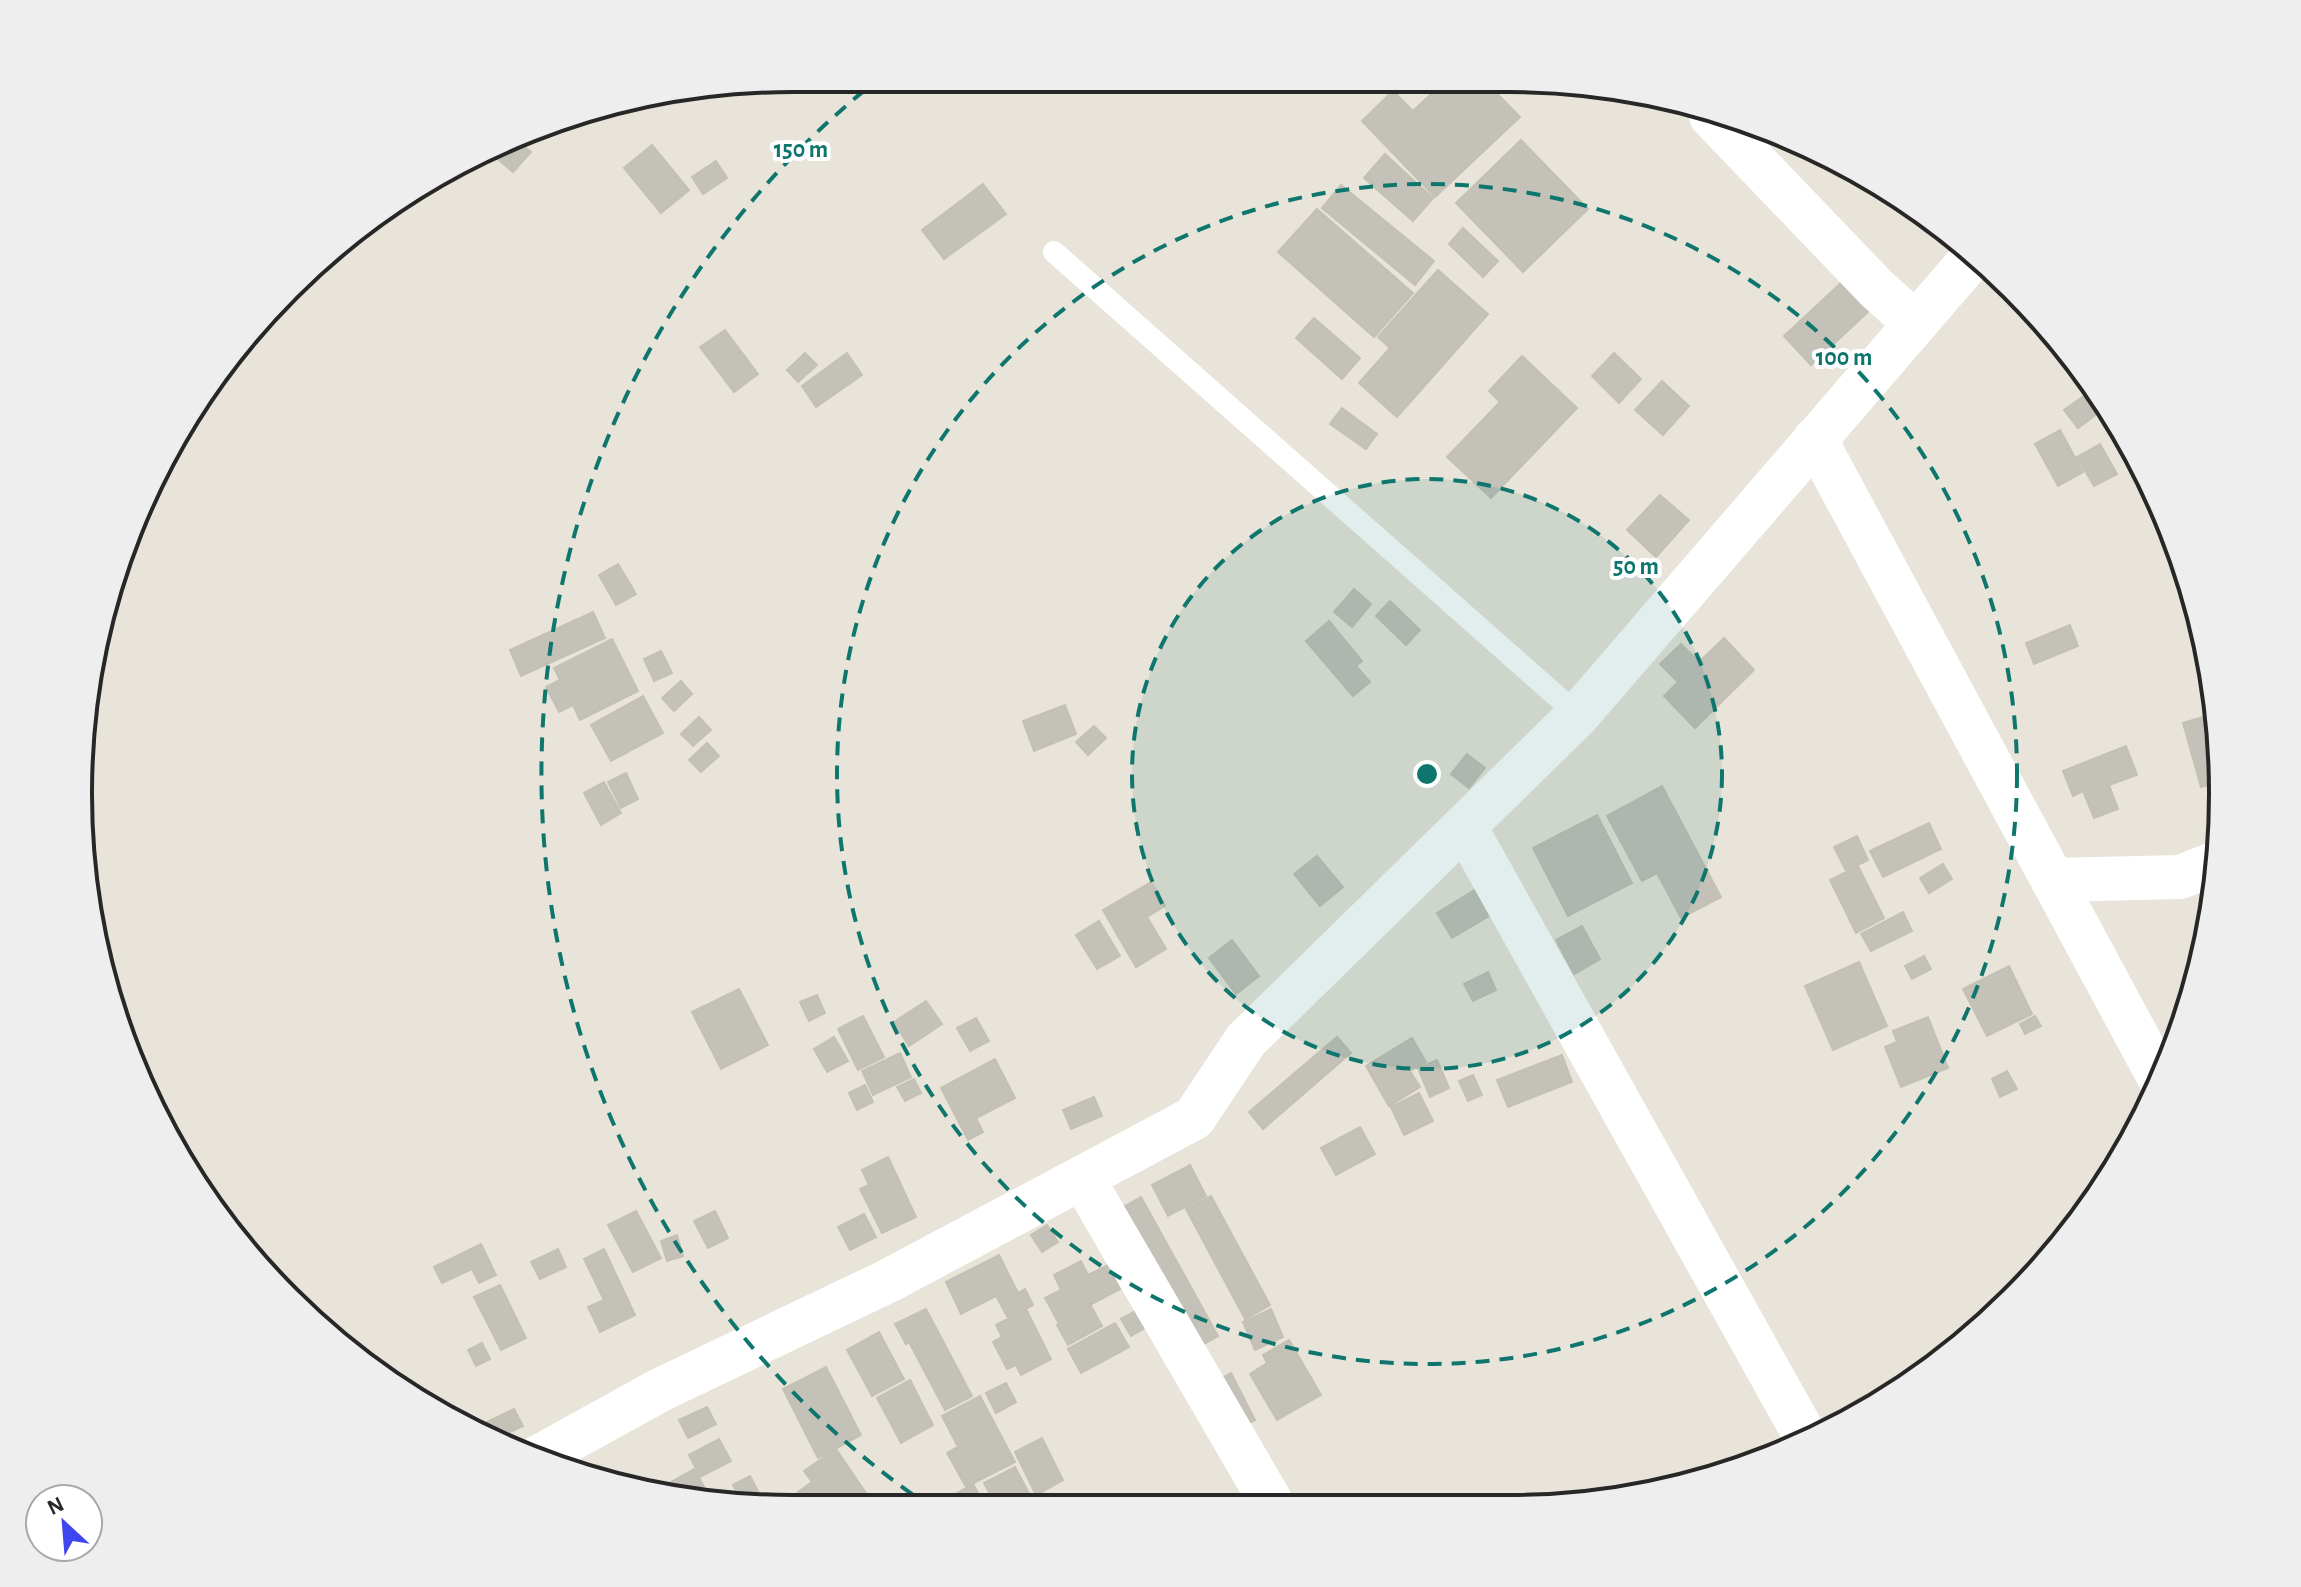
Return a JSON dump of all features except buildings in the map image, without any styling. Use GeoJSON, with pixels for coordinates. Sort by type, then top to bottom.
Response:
{"type":"FeatureCollection","features":[{"type":"Feature","properties":{"kind":"street"},"geometry":{"type":"LineString","coordinates":[[1720,125],[1877,289],[1915,323]]}},
{"type":"Feature","properties":{"kind":"street"},"geometry":{"type":"LineString","coordinates":[[549,1451],[660,1390],[888,1281],[1194,1118],[1246,1040],[1578,715],[1967,264]]}},
{"type":"Feature","properties":{"kind":"street"},"geometry":{"type":"LineString","coordinates":[[1815,439],[2154,1067]]}},
{"type":"Feature","properties":{"kind":"street"},"geometry":{"type":"LineString","coordinates":[[1465,827],[1802,1430]]}},
{"type":"Feature","properties":{"kind":"street"},"geometry":{"type":"LineString","coordinates":[[2054,880],[2180,877],[2205,867]]}},
{"type":"Feature","properties":{"kind":"street"},"geometry":{"type":"LineString","coordinates":[[1083,1179],[1267,1495]]}},
{"type":"Feature","properties":{"kind":"lane"},"geometry":{"type":"LineString","coordinates":[[1054,252],[1578,715]]}}]}
